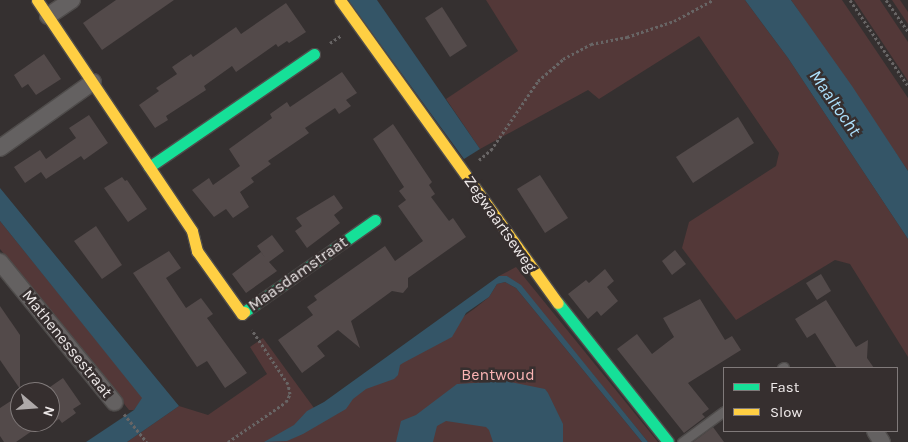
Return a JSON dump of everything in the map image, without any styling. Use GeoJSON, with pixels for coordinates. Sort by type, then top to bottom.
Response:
{"type":"FeatureCollection","features":[{"type":"Feature","properties":{"kind":"street","name":"Maasdamstraat"},"geometry":{"type":"LineString","coordinates":[[37,0],[192,231],[197,251],[242,314],[375,220]]}},
{"type":"Feature","properties":{"kind":"street"},"geometry":{"type":"LineString","coordinates":[[48,16],[72,0]]}},
{"type":"Feature","properties":{"kind":"street","name":"Zegwaartseweg"},"geometry":{"type":"LineString","coordinates":[[340,0],[550,293],[668,442]]}},
{"type":"Feature","properties":{"kind":"street"},"geometry":{"type":"LineString","coordinates":[[149,167],[314,54]]}},
{"type":"Feature","properties":{"kind":"street"},"geometry":{"type":"LineString","coordinates":[[0,148],[93,82]]}},
{"type":"Feature","properties":{"kind":"street","name":"Mathenessestraat"},"geometry":{"type":"LineString","coordinates":[[0,262],[114,402]]}},
{"type":"Feature","properties":{"kind":"lane"},"geometry":{"type":"LineString","coordinates":[[682,442],[723,412]]}},
{"type":"Feature","properties":{"kind":"path"},"geometry":{"type":"LineString","coordinates":[[463,172],[491,150],[538,81],[563,59],[591,44],[627,37],[674,21],[713,0]]}},
{"type":"Feature","properties":{"kind":"path"},"geometry":{"type":"LineString","coordinates":[[850,0],[908,86]]}},
{"type":"Feature","properties":{"kind":"path"},"geometry":{"type":"LineString","coordinates":[[886,0],[908,32]]}},
{"type":"Feature","properties":{"kind":"path"},"geometry":{"type":"LineString","coordinates":[[228,442],[286,402],[290,394],[288,384],[242,314]]}},
{"type":"Feature","properties":{"kind":"path"},"geometry":{"type":"LineString","coordinates":[[114,402],[147,442]]}},
{"type":"Feature","properties":{"kind":"green space"},"geometry":{"type":"Polygon","coordinates":[[[486,0],[745,0],[788,58],[908,239],[908,357],[850,264],[835,260],[736,320],[682,248],[689,222],[776,166],[779,153],[699,36],[599,99],[588,90],[480,149],[446,99],[518,51],[486,0]]]}},
{"type":"Feature","properties":{"kind":"green space"},"geometry":{"type":"Polygon","coordinates":[[[791,0],[842,0],[908,98],[908,171],[791,0]]]}},
{"type":"Feature","properties":{"kind":"green space"},"geometry":{"type":"Polygon","coordinates":[[[854,0],[880,0],[908,42],[908,81],[854,0]]]}},
{"type":"Feature","properties":{"kind":"green space"},"geometry":{"type":"Polygon","coordinates":[[[892,0],[900,0],[908,12],[908,24],[892,0]]]}},
{"type":"Feature","properties":{"kind":"green space"},"geometry":{"type":"Polygon","coordinates":[[[0,221],[143,398],[134,410],[129,410],[0,249],[0,221]]]}},
{"type":"Feature","properties":{"kind":"green space"},"geometry":{"type":"Polygon","coordinates":[[[516,267],[658,442],[648,442],[568,344],[507,276],[499,276],[516,267]]]}},
{"type":"Feature","properties":{"kind":"green space","name":"Bentwoud"},"geometry":{"type":"Polygon","coordinates":[[[505,282],[516,288],[642,442],[127,442],[179,406],[208,415],[267,374],[250,347],[263,338],[314,408],[310,410],[316,420],[474,309],[489,297],[497,284],[505,282]]]}},
{"type":"Feature","properties":{"kind":"water"},"geometry":{"type":"Polygon","coordinates":[[[348,0],[377,0],[480,149],[464,159],[348,0]]]}},
{"type":"Feature","properties":{"kind":"water","name":"Maaltocht"},"geometry":{"type":"Polygon","coordinates":[[[745,0],[791,0],[852,86],[908,171],[908,239],[788,58],[745,0]]]}},
{"type":"Feature","properties":{"kind":"water"},"geometry":{"type":"Polygon","coordinates":[[[0,188],[179,406],[127,442],[86,442],[134,410],[142,398],[0,221],[0,188]]]}},
{"type":"Feature","properties":{"kind":"water"},"geometry":{"type":"Polygon","coordinates":[[[499,276],[507,276],[521,285],[648,442],[642,442],[516,288],[505,282],[497,284],[489,297],[466,313],[452,337],[400,365],[398,375],[394,379],[366,389],[353,399],[346,409],[303,434],[287,441],[264,442],[294,425],[307,411],[324,402],[499,276]]]}},
{"type":"Feature","properties":{"kind":"water"},"geometry":{"type":"Polygon","coordinates":[[[506,381],[545,389],[563,424],[563,442],[493,442],[486,427],[446,421],[437,426],[433,442],[396,442],[401,421],[416,415],[457,384],[506,381]]]}},
{"type":"Feature","properties":{"kind":"building"},"geometry":{"type":"Polygon","coordinates":[[[116,0],[174,0],[102,50],[83,23],[116,0]]]}},
{"type":"Feature","properties":{"kind":"building"},"geometry":{"type":"Polygon","coordinates":[[[286,3],[306,32],[289,43],[287,41],[278,47],[276,44],[236,72],[232,66],[204,86],[206,90],[166,116],[168,120],[155,128],[139,105],[159,91],[156,88],[177,74],[172,67],[191,54],[193,57],[236,27],[241,34],[286,3]]]}},
{"type":"Feature","properties":{"kind":"building"},"geometry":{"type":"Polygon","coordinates":[[[442,7],[467,46],[450,57],[425,18],[442,7]]]}},
{"type":"Feature","properties":{"kind":"building"},"geometry":{"type":"Polygon","coordinates":[[[44,54],[61,79],[36,95],[28,84],[22,88],[14,75],[44,54]]]}},
{"type":"Feature","properties":{"kind":"building"},"geometry":{"type":"Polygon","coordinates":[[[342,72],[357,93],[346,100],[351,106],[339,114],[335,108],[305,128],[309,133],[268,161],[271,164],[251,178],[254,182],[240,192],[249,207],[233,218],[226,209],[214,217],[192,190],[209,178],[213,185],[240,166],[229,149],[272,118],[270,114],[287,102],[290,107],[342,72]]]}},
{"type":"Feature","properties":{"kind":"building"},"geometry":{"type":"Polygon","coordinates":[[[89,115],[108,143],[84,160],[81,156],[46,179],[41,172],[25,183],[14,167],[40,150],[46,159],[76,138],[69,128],[89,115]]]}},
{"type":"Feature","properties":{"kind":"building"},"geometry":{"type":"Polygon","coordinates":[[[738,117],[754,143],[693,183],[676,157],[738,117]]]}},
{"type":"Feature","properties":{"kind":"building"},"geometry":{"type":"Polygon","coordinates":[[[393,124],[432,182],[429,185],[435,194],[431,197],[449,221],[453,218],[466,237],[408,278],[408,287],[403,293],[392,291],[351,321],[360,348],[338,330],[317,346],[325,356],[302,373],[278,340],[313,315],[307,307],[317,300],[314,296],[385,246],[395,261],[423,241],[398,206],[406,200],[399,191],[404,187],[373,139],[393,124]]]}},
{"type":"Feature","properties":{"kind":"building"},"geometry":{"type":"Polygon","coordinates":[[[540,175],[568,218],[545,233],[517,189],[540,175]]]}},
{"type":"Feature","properties":{"kind":"building"},"geometry":{"type":"Polygon","coordinates":[[[122,177],[125,181],[127,180],[147,209],[128,222],[104,188],[122,177]]]}},
{"type":"Feature","properties":{"kind":"building"},"geometry":{"type":"Polygon","coordinates":[[[334,195],[343,208],[334,215],[340,223],[307,248],[295,231],[302,226],[296,218],[334,195]]]}},
{"type":"Feature","properties":{"kind":"building"},"geometry":{"type":"Polygon","coordinates":[[[96,226],[122,265],[102,279],[74,241],[96,226]]]}},
{"type":"Feature","properties":{"kind":"building"},"geometry":{"type":"Polygon","coordinates":[[[272,235],[284,251],[269,262],[277,271],[246,293],[232,274],[261,252],[266,259],[257,246],[272,235]]]}},
{"type":"Feature","properties":{"kind":"building"},"geometry":{"type":"Polygon","coordinates":[[[675,250],[686,264],[672,275],[662,261],[675,250]]]}},
{"type":"Feature","properties":{"kind":"building"},"geometry":{"type":"Polygon","coordinates":[[[169,251],[181,268],[166,278],[186,308],[201,298],[213,314],[207,318],[247,373],[225,388],[207,361],[197,367],[133,273],[169,251]]]}},
{"type":"Feature","properties":{"kind":"building"},"geometry":{"type":"Polygon","coordinates":[[[605,269],[614,281],[607,287],[618,301],[601,316],[597,311],[588,319],[568,294],[586,280],[589,283],[605,269]]]}},
{"type":"Feature","properties":{"kind":"building"},"geometry":{"type":"Polygon","coordinates":[[[821,274],[831,291],[817,300],[806,283],[821,274]]]}},
{"type":"Feature","properties":{"kind":"building"},"geometry":{"type":"Polygon","coordinates":[[[700,299],[725,340],[732,336],[741,350],[688,383],[709,409],[702,414],[705,417],[684,433],[617,349],[637,334],[652,354],[674,337],[663,318],[700,299]]]}},
{"type":"Feature","properties":{"kind":"building"},"geometry":{"type":"Polygon","coordinates":[[[826,300],[856,347],[868,340],[867,358],[873,367],[836,367],[815,333],[807,338],[795,319],[826,300]]]}},
{"type":"Feature","properties":{"kind":"building"},"geometry":{"type":"Polygon","coordinates":[[[0,306],[20,335],[20,382],[15,382],[0,360],[0,306]]]}},
{"type":"Feature","properties":{"kind":"building"},"geometry":{"type":"Polygon","coordinates":[[[63,378],[81,404],[73,409],[76,413],[62,423],[60,420],[60,382],[57,382],[63,378]]]}},
{"type":"Feature","properties":{"kind":"building"},"geometry":{"type":"Polygon","coordinates":[[[10,402],[10,432],[30,432],[16,442],[4,442],[0,436],[0,408],[10,402]]]}},
{"type":"Feature","properties":{"kind":"building"},"geometry":{"type":"Polygon","coordinates":[[[713,427],[724,442],[693,442],[713,427]]]}},
{"type":"Feature","properties":{"kind":"traffic: fast"},"geometry":{"type":"LineString","coordinates":[[149,167],[314,54]]}},
{"type":"Feature","properties":{"kind":"traffic: fast"},"geometry":{"type":"LineString","coordinates":[[244,312],[375,220]]}},
{"type":"Feature","properties":{"kind":"traffic: fast"},"geometry":{"type":"LineString","coordinates":[[558,303],[668,442]]}},
{"type":"Feature","properties":{"kind":"traffic: slow"},"geometry":{"type":"LineString","coordinates":[[37,0],[192,231],[197,251],[242,314],[244,312]]}},
{"type":"Feature","properties":{"kind":"traffic: slow"},"geometry":{"type":"LineString","coordinates":[[340,0],[558,303]]}}]}
